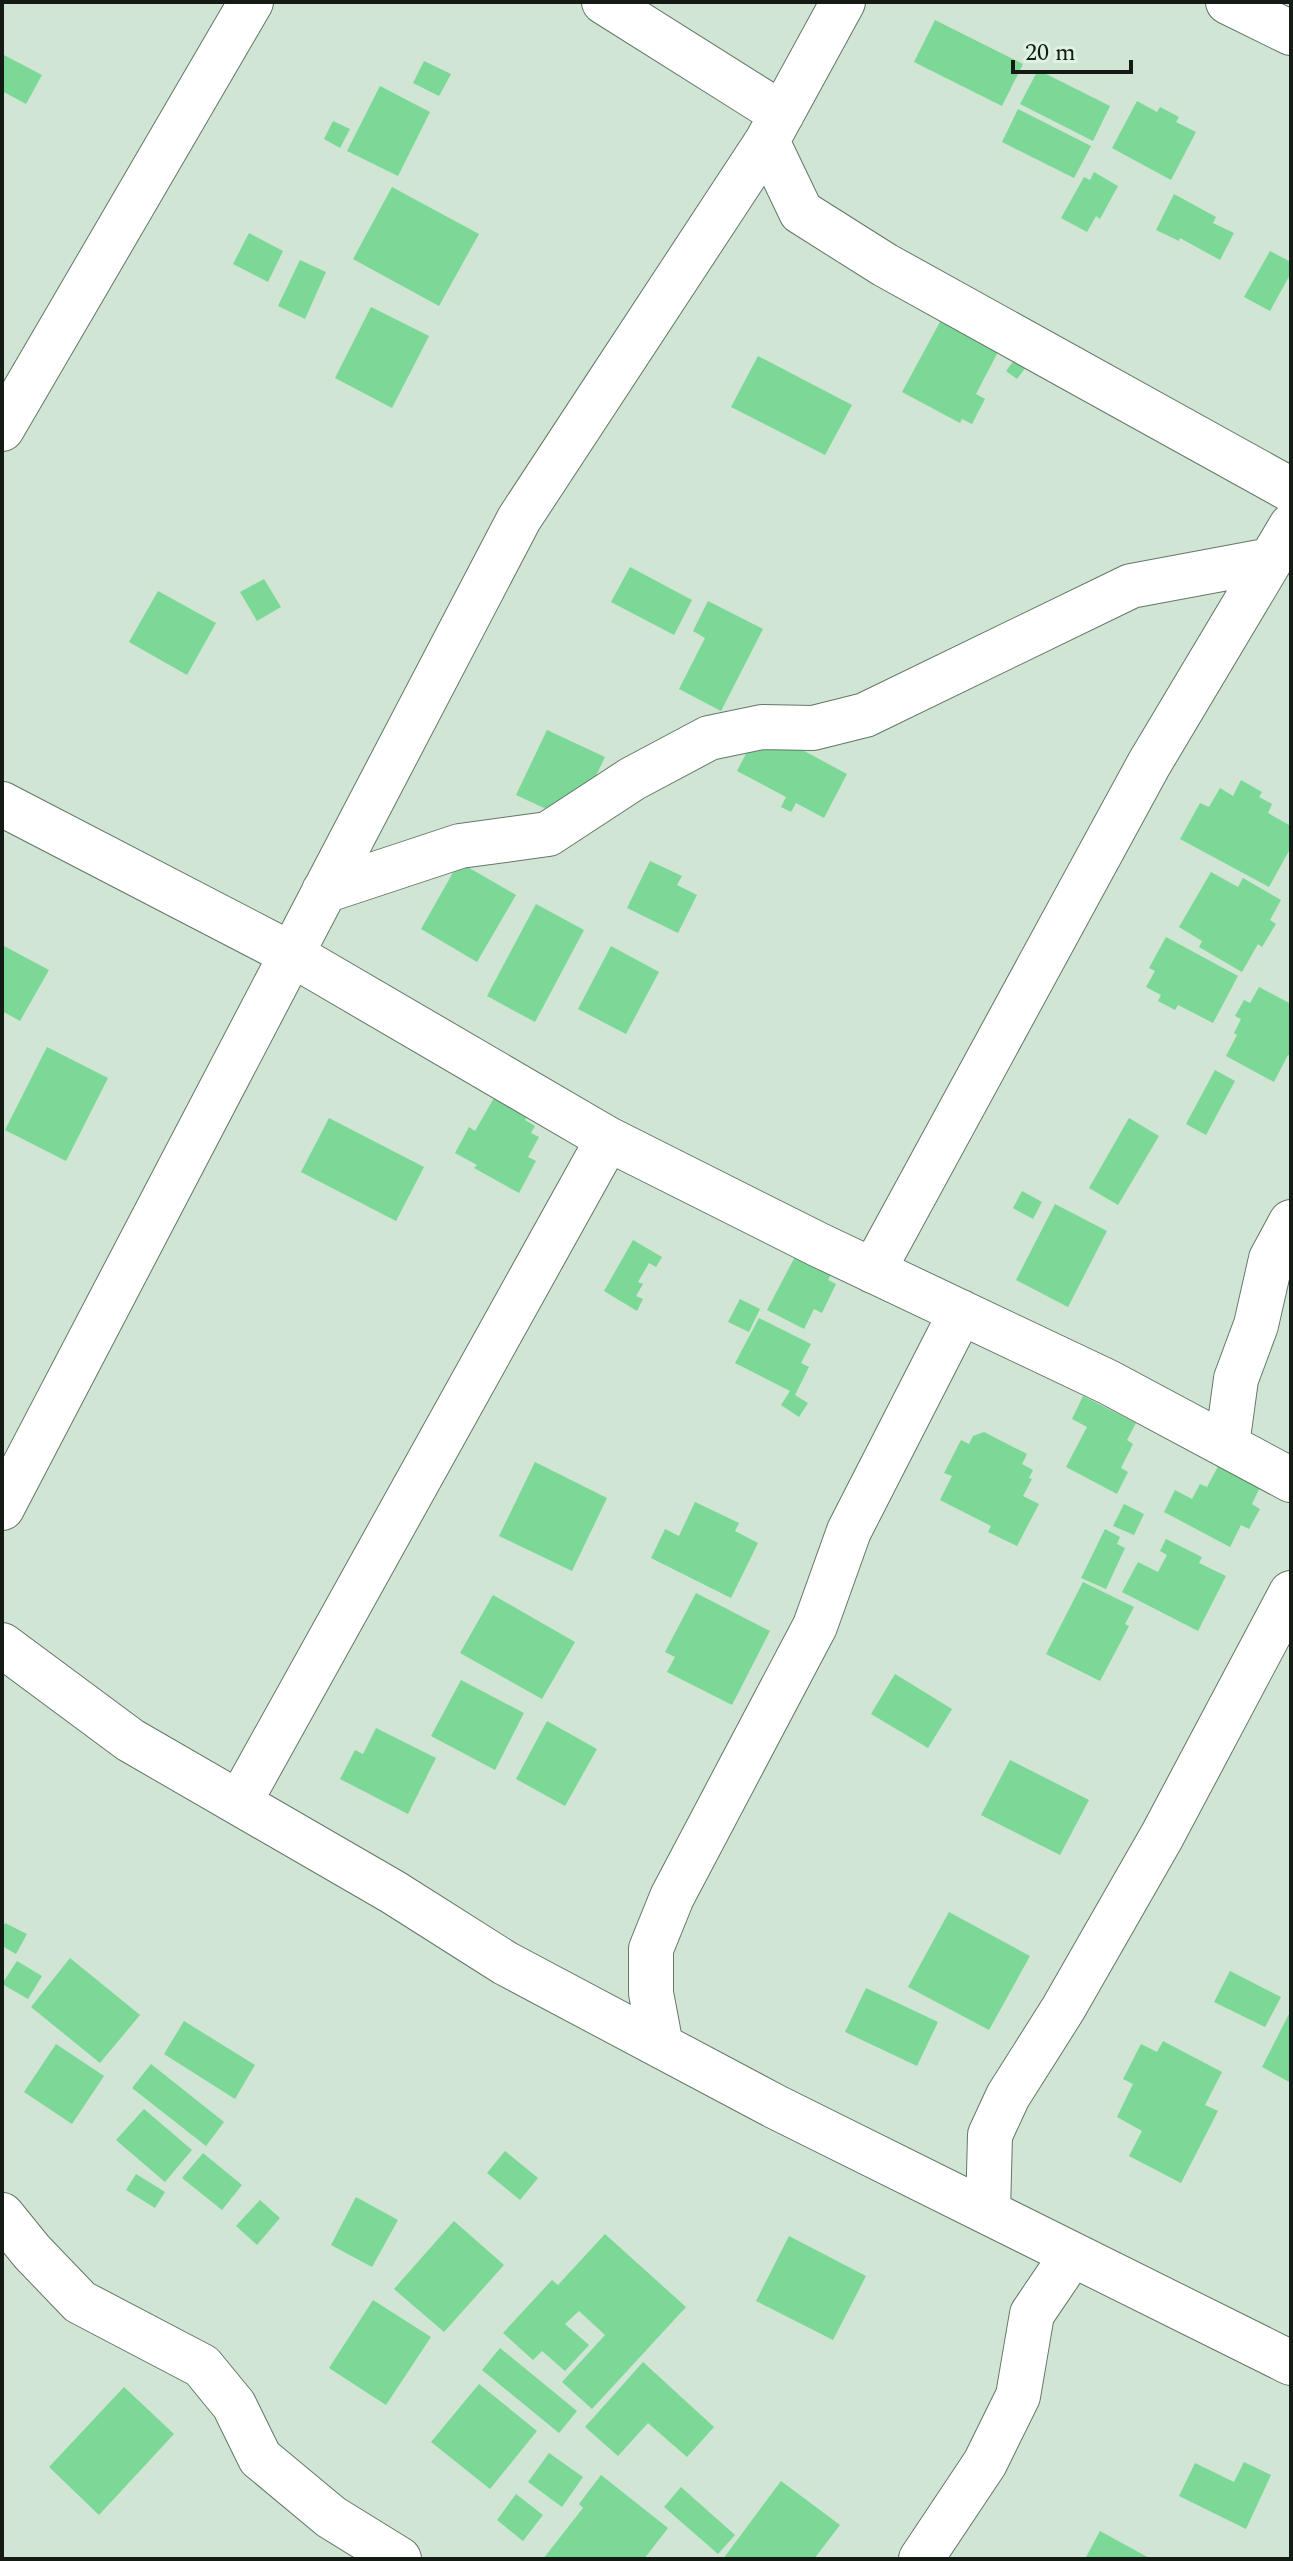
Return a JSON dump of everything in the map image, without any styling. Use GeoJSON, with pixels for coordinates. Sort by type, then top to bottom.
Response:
{"type":"FeatureCollection","features":[{"type":"Feature","properties":{"kind":"street"},"geometry":{"type":"LineString","coordinates":[[2,429],[251,2]]}},
{"type":"Feature","properties":{"kind":"street"},"geometry":{"type":"LineString","coordinates":[[604,2],[774,128],[801,212],[885,265],[1291,490]]}},
{"type":"Feature","properties":{"kind":"street"},"geometry":{"type":"LineString","coordinates":[[2,1508],[519,519],[774,128],[843,2]]}},
{"type":"Feature","properties":{"kind":"street"},"geometry":{"type":"LineString","coordinates":[[1228,2],[1291,33]]}},
{"type":"Feature","properties":{"kind":"street"},"geometry":{"type":"LineString","coordinates":[[324,891],[460,846],[548,834],[632,779],[709,738],[762,727],[813,728],[865,715],[1131,586],[1281,543]]}},
{"type":"Feature","properties":{"kind":"street"},"geometry":{"type":"LineString","coordinates":[[873,1271],[1149,764],[1281,543]]}},
{"type":"Feature","properties":{"kind":"street"},"geometry":{"type":"LineString","coordinates":[[2,804],[291,954],[608,1139],[873,1271],[1108,1382],[1291,1480]]}},
{"type":"Feature","properties":{"kind":"street"},"geometry":{"type":"LineString","coordinates":[[239,1803],[608,1139]]}},
{"type":"Feature","properties":{"kind":"street"},"geometry":{"type":"LineString","coordinates":[[1227,1445],[1236,1379],[1256,1325],[1271,1259],[1291,1222]]}},
{"type":"Feature","properties":{"kind":"street"},"geometry":{"type":"LineString","coordinates":[[661,2046],[651,1993],[651,1949],[672,1897],[815,1626],[849,1531],[961,1312]]}},
{"type":"Feature","properties":{"kind":"street"},"geometry":{"type":"LineString","coordinates":[[988,2212],[990,2135],[1008,2096],[1063,2009],[1162,1836],[1291,1593]]}},
{"type":"Feature","properties":{"kind":"street"},"geometry":{"type":"LineString","coordinates":[[2,1645],[130,1740],[393,1892],[505,1963],[776,2107],[1291,2363]]}},
{"type":"Feature","properties":{"kind":"street"},"geometry":{"type":"LineString","coordinates":[[2,2215],[80,2302],[202,2366],[234,2405],[260,2458],[331,2517],[399,2559]]}},
{"type":"Feature","properties":{"kind":"street"},"geometry":{"type":"LineString","coordinates":[[921,2559],[985,2463],[1018,2396],[1032,2314],[1072,2255]]}},
{"type":"Feature","properties":{"kind":"building"},"geometry":{"type":"Polygon","coordinates":[[[935,20],[1023,64],[1002,106],[914,62],[935,20]]]}},
{"type":"Feature","properties":{"kind":"building"},"geometry":{"type":"Polygon","coordinates":[[[2,54],[42,75],[26,104],[2,91],[2,54]]]}},
{"type":"Feature","properties":{"kind":"building"},"geometry":{"type":"Polygon","coordinates":[[[424,61],[451,74],[439,96],[413,83],[424,61]]]}},
{"type":"Feature","properties":{"kind":"building"},"geometry":{"type":"Polygon","coordinates":[[[1038,70],[1110,106],[1093,141],[1020,104],[1038,70]]]}},
{"type":"Feature","properties":{"kind":"building"},"geometry":{"type":"Polygon","coordinates":[[[380,86],[430,112],[398,176],[347,151],[380,86]]]}},
{"type":"Feature","properties":{"kind":"building"},"geometry":{"type":"Polygon","coordinates":[[[1137,101],[1157,112],[1160,107],[1179,117],[1176,122],[1196,132],[1171,180],[1112,148],[1137,101]]]}},
{"type":"Feature","properties":{"kind":"building"},"geometry":{"type":"Polygon","coordinates":[[[1018,109],[1091,146],[1074,178],[1002,142],[1018,109]]]}},
{"type":"Feature","properties":{"kind":"building"},"geometry":{"type":"Polygon","coordinates":[[[333,121],[350,129],[340,148],[324,139],[333,121]]]}},
{"type":"Feature","properties":{"kind":"building"},"geometry":{"type":"Polygon","coordinates":[[[1094,172],[1118,186],[1100,219],[1096,216],[1087,232],[1061,218],[1084,177],[1090,180],[1094,172]]]}},
{"type":"Feature","properties":{"kind":"building"},"geometry":{"type":"Polygon","coordinates":[[[392,187],[479,234],[439,306],[353,259],[392,187]]]}},
{"type":"Feature","properties":{"kind":"building"},"geometry":{"type":"Polygon","coordinates":[[[1174,194],[1216,217],[1213,223],[1234,233],[1220,260],[1180,238],[1179,241],[1156,230],[1174,194]]]}},
{"type":"Feature","properties":{"kind":"building"},"geometry":{"type":"Polygon","coordinates":[[[249,233],[283,251],[268,282],[233,264],[249,233]]]}},
{"type":"Feature","properties":{"kind":"building"},"geometry":{"type":"Polygon","coordinates":[[[1270,251],[1291,262],[1291,273],[1270,311],[1244,297],[1270,251]]]}},
{"type":"Feature","properties":{"kind":"building"},"geometry":{"type":"Polygon","coordinates":[[[300,260],[326,272],[305,319],[278,306],[300,260]]]}},
{"type":"Feature","properties":{"kind":"building"},"geometry":{"type":"Polygon","coordinates":[[[371,307],[429,336],[392,408],[335,378],[371,307]]]}},
{"type":"Feature","properties":{"kind":"building"},"geometry":{"type":"Polygon","coordinates":[[[941,320],[998,352],[976,394],[985,399],[972,424],[962,419],[960,423],[902,392],[941,320]]]}},
{"type":"Feature","properties":{"kind":"building"},"geometry":{"type":"Polygon","coordinates":[[[758,356],[852,405],[825,455],[731,407],[758,356]]]}},
{"type":"Feature","properties":{"kind":"building"},"geometry":{"type":"Polygon","coordinates":[[[1015,359],[1026,367],[1017,379],[1006,371],[1015,359]]]}},
{"type":"Feature","properties":{"kind":"building"},"geometry":{"type":"Polygon","coordinates":[[[630,567],[692,600],[674,635],[611,602],[630,567]]]}},
{"type":"Feature","properties":{"kind":"building"},"geometry":{"type":"Polygon","coordinates":[[[264,579],[281,607],[257,621],[240,592],[264,579]]]}},
{"type":"Feature","properties":{"kind":"building"},"geometry":{"type":"Polygon","coordinates":[[[158,591],[216,623],[187,675],[129,642],[158,591]]]}},
{"type":"Feature","properties":{"kind":"building"},"geometry":{"type":"Polygon","coordinates":[[[708,601],[763,629],[721,711],[679,689],[705,638],[693,631],[708,601]]]}},
{"type":"Feature","properties":{"kind":"building"},"geometry":{"type":"Polygon","coordinates":[[[547,730],[605,757],[574,822],[516,795],[547,730]]]}},
{"type":"Feature","properties":{"kind":"building"},"geometry":{"type":"Polygon","coordinates":[[[767,731],[847,774],[824,818],[796,803],[791,812],[781,807],[786,797],[737,771],[749,748],[756,752],[767,731]]]}},
{"type":"Feature","properties":{"kind":"building"},"geometry":{"type":"Polygon","coordinates":[[[1241,780],[1262,792],[1259,797],[1272,804],[1268,813],[1291,826],[1291,847],[1269,887],[1180,839],[1200,803],[1209,807],[1220,788],[1233,796],[1241,780]]]}},
{"type":"Feature","properties":{"kind":"building"},"geometry":{"type":"Polygon","coordinates":[[[650,861],[682,876],[677,885],[697,895],[678,933],[627,908],[650,861]]]}},
{"type":"Feature","properties":{"kind":"building"},"geometry":{"type":"Polygon","coordinates":[[[459,862],[516,895],[477,962],[421,929],[459,862]]]}},
{"type":"Feature","properties":{"kind":"building"},"geometry":{"type":"Polygon","coordinates":[[[1211,872],[1238,887],[1243,878],[1281,900],[1270,920],[1276,924],[1262,947],[1258,944],[1242,972],[1199,947],[1202,941],[1179,927],[1211,872]]]}},
{"type":"Feature","properties":{"kind":"building"},"geometry":{"type":"Polygon","coordinates":[[[536,904],[584,930],[535,1022],[487,996],[536,904]]]}},
{"type":"Feature","properties":{"kind":"building"},"geometry":{"type":"Polygon","coordinates":[[[1166,937],[1238,976],[1213,1023],[1178,1005],[1175,1010],[1158,1001],[1161,995],[1146,987],[1155,971],[1149,968],[1166,937]]]}},
{"type":"Feature","properties":{"kind":"building"},"geometry":{"type":"Polygon","coordinates":[[[2,945],[49,970],[20,1021],[2,1011],[2,945]]]}},
{"type":"Feature","properties":{"kind":"building"},"geometry":{"type":"Polygon","coordinates":[[[611,946],[659,972],[626,1034],[578,1009],[611,946]]]}},
{"type":"Feature","properties":{"kind":"building"},"geometry":{"type":"Polygon","coordinates":[[[1259,987],[1291,1004],[1291,1056],[1288,1055],[1274,1082],[1226,1056],[1241,1019],[1235,1016],[1244,1000],[1250,1003],[1259,987]]]}},
{"type":"Feature","properties":{"kind":"building"},"geometry":{"type":"Polygon","coordinates":[[[47,1047],[108,1078],[66,1161],[5,1130],[47,1047]]]}},
{"type":"Feature","properties":{"kind":"building"},"geometry":{"type":"Polygon","coordinates":[[[1215,1070],[1235,1081],[1206,1135],[1186,1124],[1215,1070]]]}},
{"type":"Feature","properties":{"kind":"building"},"geometry":{"type":"Polygon","coordinates":[[[498,1091],[531,1110],[525,1120],[535,1126],[531,1133],[539,1137],[528,1157],[536,1161],[519,1193],[474,1168],[477,1165],[455,1153],[469,1127],[475,1131],[498,1091]]]}},
{"type":"Feature","properties":{"kind":"building"},"geometry":{"type":"Polygon","coordinates":[[[329,1118],[424,1167],[396,1221],[301,1172],[329,1118]]]}},
{"type":"Feature","properties":{"kind":"building"},"geometry":{"type":"Polygon","coordinates":[[[1129,1118],[1159,1136],[1118,1205],[1089,1188],[1129,1118]]]}},
{"type":"Feature","properties":{"kind":"building"},"geometry":{"type":"Polygon","coordinates":[[[1022,1191],[1042,1202],[1033,1219],[1013,1208],[1022,1191]]]}},
{"type":"Feature","properties":{"kind":"building"},"geometry":{"type":"Polygon","coordinates":[[[1055,1204],[1107,1231],[1068,1307],[1016,1280],[1055,1204]]]}},
{"type":"Feature","properties":{"kind":"building"},"geometry":{"type":"Polygon","coordinates":[[[633,1240],[662,1257],[656,1267],[649,1263],[638,1282],[643,1284],[636,1296],[643,1299],[637,1311],[604,1291],[633,1240]]]}},
{"type":"Feature","properties":{"kind":"building"},"geometry":{"type":"Polygon","coordinates":[[[797,1253],[833,1271],[828,1280],[836,1284],[822,1313],[814,1309],[804,1329],[767,1310],[797,1253]]]}},
{"type":"Feature","properties":{"kind":"building"},"geometry":{"type":"Polygon","coordinates":[[[740,1299],[760,1309],[749,1332],[728,1322],[740,1299]]]}},
{"type":"Feature","properties":{"kind":"building"},"geometry":{"type":"Polygon","coordinates":[[[759,1318],[811,1344],[801,1363],[809,1367],[795,1395],[808,1403],[799,1417],[781,1405],[790,1391],[735,1363],[759,1318]]]}},
{"type":"Feature","properties":{"kind":"building"},"geometry":{"type":"Polygon","coordinates":[[[1083,1396],[1136,1423],[1127,1440],[1133,1444],[1121,1468],[1128,1472],[1117,1494],[1066,1467],[1087,1427],[1072,1419],[1083,1396]]]}},
{"type":"Feature","properties":{"kind":"building"},"geometry":{"type":"Polygon","coordinates":[[[984,1432],[1027,1454],[1022,1464],[1033,1470],[1023,1496],[1039,1504],[1017,1546],[988,1532],[991,1526],[940,1500],[952,1476],[944,1473],[961,1440],[969,1444],[973,1436],[984,1432]]]}},
{"type":"Feature","properties":{"kind":"building"},"geometry":{"type":"Polygon","coordinates":[[[1221,1461],[1262,1483],[1252,1504],[1260,1509],[1249,1529],[1241,1525],[1230,1547],[1164,1512],[1175,1490],[1192,1499],[1200,1484],[1207,1487],[1221,1461]]]}},
{"type":"Feature","properties":{"kind":"building"},"geometry":{"type":"Polygon","coordinates":[[[535,1462],[607,1498],[572,1571],[499,1536],[535,1462]]]}},
{"type":"Feature","properties":{"kind":"building"},"geometry":{"type":"Polygon","coordinates":[[[695,1502],[739,1523],[735,1531],[758,1543],[731,1598],[651,1558],[665,1529],[679,1536],[695,1502]]]}},
{"type":"Feature","properties":{"kind":"building"},"geometry":{"type":"Polygon","coordinates":[[[1124,1504],[1144,1514],[1134,1535],[1113,1526],[1124,1504]]]}},
{"type":"Feature","properties":{"kind":"building"},"geometry":{"type":"Polygon","coordinates":[[[1105,1529],[1120,1537],[1117,1544],[1125,1548],[1106,1589],[1081,1578],[1105,1529]]]}},
{"type":"Feature","properties":{"kind":"building"},"geometry":{"type":"Polygon","coordinates":[[[1166,1539],[1202,1557],[1199,1563],[1226,1576],[1198,1631],[1122,1592],[1138,1562],[1158,1572],[1167,1555],[1160,1551],[1166,1539]]]}},
{"type":"Feature","properties":{"kind":"building"},"geometry":{"type":"Polygon","coordinates":[[[1083,1582],[1134,1607],[1125,1624],[1129,1626],[1100,1681],[1046,1654],[1083,1582]]]}},
{"type":"Feature","properties":{"kind":"building"},"geometry":{"type":"Polygon","coordinates":[[[696,1593],[770,1631],[732,1705],[667,1672],[675,1657],[665,1652],[696,1593]]]}},
{"type":"Feature","properties":{"kind":"building"},"geometry":{"type":"Polygon","coordinates":[[[493,1595],[575,1642],[542,1699],[460,1653],[493,1595]]]}},
{"type":"Feature","properties":{"kind":"building"},"geometry":{"type":"Polygon","coordinates":[[[895,1674],[952,1709],[928,1748],[871,1714],[895,1674]]]}},
{"type":"Feature","properties":{"kind":"building"},"geometry":{"type":"Polygon","coordinates":[[[461,1680],[524,1713],[495,1770],[431,1736],[461,1680]]]}},
{"type":"Feature","properties":{"kind":"building"},"geometry":{"type":"Polygon","coordinates":[[[547,1721],[597,1749],[565,1806],[516,1779],[547,1721]]]}},
{"type":"Feature","properties":{"kind":"building"},"geometry":{"type":"Polygon","coordinates":[[[376,1728],[436,1758],[408,1814],[340,1779],[355,1750],[363,1754],[376,1728]]]}},
{"type":"Feature","properties":{"kind":"building"},"geometry":{"type":"Polygon","coordinates":[[[1010,1760],[1089,1800],[1060,1855],[981,1815],[1010,1760]]]}},
{"type":"Feature","properties":{"kind":"building"},"geometry":{"type":"Polygon","coordinates":[[[949,1912],[1030,1956],[989,2030],[908,1987],[949,1912]]]}},
{"type":"Feature","properties":{"kind":"building"},"geometry":{"type":"Polygon","coordinates":[[[5,1923],[27,1934],[16,1954],[2,1946],[5,1923]]]}},
{"type":"Feature","properties":{"kind":"building"},"geometry":{"type":"Polygon","coordinates":[[[70,1958],[140,2015],[100,2063],[31,2007],[70,1958]]]}},
{"type":"Feature","properties":{"kind":"building"},"geometry":{"type":"Polygon","coordinates":[[[17,1961],[42,1976],[28,1999],[2,1984],[17,1961]]]}},
{"type":"Feature","properties":{"kind":"building"},"geometry":{"type":"Polygon","coordinates":[[[1230,1971],[1281,1997],[1265,2027],[1214,2002],[1230,1971]]]}},
{"type":"Feature","properties":{"kind":"building"},"geometry":{"type":"Polygon","coordinates":[[[866,1988],[938,2022],[917,2066],[845,2032],[866,1988]]]}},
{"type":"Feature","properties":{"kind":"building"},"geometry":{"type":"Polygon","coordinates":[[[1291,2010],[1291,2083],[1262,2067],[1291,2010]]]}},
{"type":"Feature","properties":{"kind":"building"},"geometry":{"type":"Polygon","coordinates":[[[184,2021],[255,2065],[235,2099],[164,2054],[184,2021]]]}},
{"type":"Feature","properties":{"kind":"building"},"geometry":{"type":"Polygon","coordinates":[[[1163,2041],[1222,2072],[1205,2105],[1218,2111],[1181,2183],[1129,2156],[1142,2131],[1117,2117],[1133,2084],[1123,2079],[1141,2044],[1157,2052],[1163,2041]]]}},
{"type":"Feature","properties":{"kind":"building"},"geometry":{"type":"Polygon","coordinates":[[[56,2044],[104,2076],[72,2124],[24,2092],[56,2044]]]}},
{"type":"Feature","properties":{"kind":"building"},"geometry":{"type":"Polygon","coordinates":[[[151,2064],[224,2122],[206,2146],[132,2088],[151,2064]]]}},
{"type":"Feature","properties":{"kind":"building"},"geometry":{"type":"Polygon","coordinates":[[[144,2109],[192,2150],[165,2182],[116,2140],[144,2109]]]}},
{"type":"Feature","properties":{"kind":"building"},"geometry":{"type":"Polygon","coordinates":[[[505,2151],[538,2178],[520,2200],[487,2173],[505,2151]]]}},
{"type":"Feature","properties":{"kind":"building"},"geometry":{"type":"Polygon","coordinates":[[[203,2153],[242,2185],[222,2210],[182,2178],[203,2153]]]}},
{"type":"Feature","properties":{"kind":"building"},"geometry":{"type":"Polygon","coordinates":[[[136,2174],[165,2192],[155,2208],[126,2190],[136,2174]]]}},
{"type":"Feature","properties":{"kind":"building"},"geometry":{"type":"Polygon","coordinates":[[[356,2197],[398,2220],[372,2267],[331,2245],[356,2197]]]}},
{"type":"Feature","properties":{"kind":"building"},"geometry":{"type":"Polygon","coordinates":[[[260,2200],[280,2218],[257,2245],[236,2226],[260,2200]]]}},
{"type":"Feature","properties":{"kind":"building"},"geometry":{"type":"Polygon","coordinates":[[[454,2221],[504,2265],[444,2332],[394,2289],[454,2221]]]}},
{"type":"Feature","properties":{"kind":"building"},"geometry":{"type":"Polygon","coordinates":[[[605,2234],[686,2307],[592,2409],[562,2382],[605,2335],[579,2311],[565,2324],[589,2345],[565,2371],[542,2351],[533,2360],[503,2333],[552,2280],[558,2285],[605,2234]]]}},
{"type":"Feature","properties":{"kind":"building"},"geometry":{"type":"Polygon","coordinates":[[[789,2236],[866,2276],[833,2340],[756,2301],[789,2236]]]}},
{"type":"Feature","properties":{"kind":"building"},"geometry":{"type":"Polygon","coordinates":[[[373,2300],[431,2337],[386,2405],[329,2368],[373,2300]]]}},
{"type":"Feature","properties":{"kind":"building"},"geometry":{"type":"Polygon","coordinates":[[[500,2348],[577,2411],[559,2433],[482,2370],[500,2348]]]}},
{"type":"Feature","properties":{"kind":"building"},"geometry":{"type":"Polygon","coordinates":[[[643,2362],[714,2427],[687,2457],[648,2423],[618,2456],[585,2427],[643,2362]]]}},
{"type":"Feature","properties":{"kind":"building"},"geometry":{"type":"Polygon","coordinates":[[[479,2384],[537,2431],[490,2489],[431,2442],[479,2384]]]}},
{"type":"Feature","properties":{"kind":"building"},"geometry":{"type":"Polygon","coordinates":[[[124,2387],[174,2434],[99,2515],[49,2467],[124,2387]]]}},
{"type":"Feature","properties":{"kind":"building"},"geometry":{"type":"Polygon","coordinates":[[[549,2453],[583,2477],[562,2507],[528,2482],[549,2453]]]}},
{"type":"Feature","properties":{"kind":"building"},"geometry":{"type":"Polygon","coordinates":[[[1244,2462],[1271,2475],[1246,2529],[1179,2496],[1195,2463],[1234,2482],[1244,2462]]]}},
{"type":"Feature","properties":{"kind":"building"},"geometry":{"type":"Polygon","coordinates":[[[601,2475],[668,2528],[644,2559],[543,2559],[583,2508],[579,2504],[601,2475]]]}},
{"type":"Feature","properties":{"kind":"building"},"geometry":{"type":"Polygon","coordinates":[[[781,2481],[840,2525],[814,2559],[723,2559],[781,2481]]]}},
{"type":"Feature","properties":{"kind":"building"},"geometry":{"type":"Polygon","coordinates":[[[681,2487],[735,2535],[718,2554],[664,2507],[681,2487]]]}},
{"type":"Feature","properties":{"kind":"building"},"geometry":{"type":"Polygon","coordinates":[[[516,2494],[543,2515],[523,2541],[497,2520],[516,2494]]]}},
{"type":"Feature","properties":{"kind":"building"},"geometry":{"type":"Polygon","coordinates":[[[1100,2531],[1151,2559],[1085,2559],[1100,2531]]]}}]}
